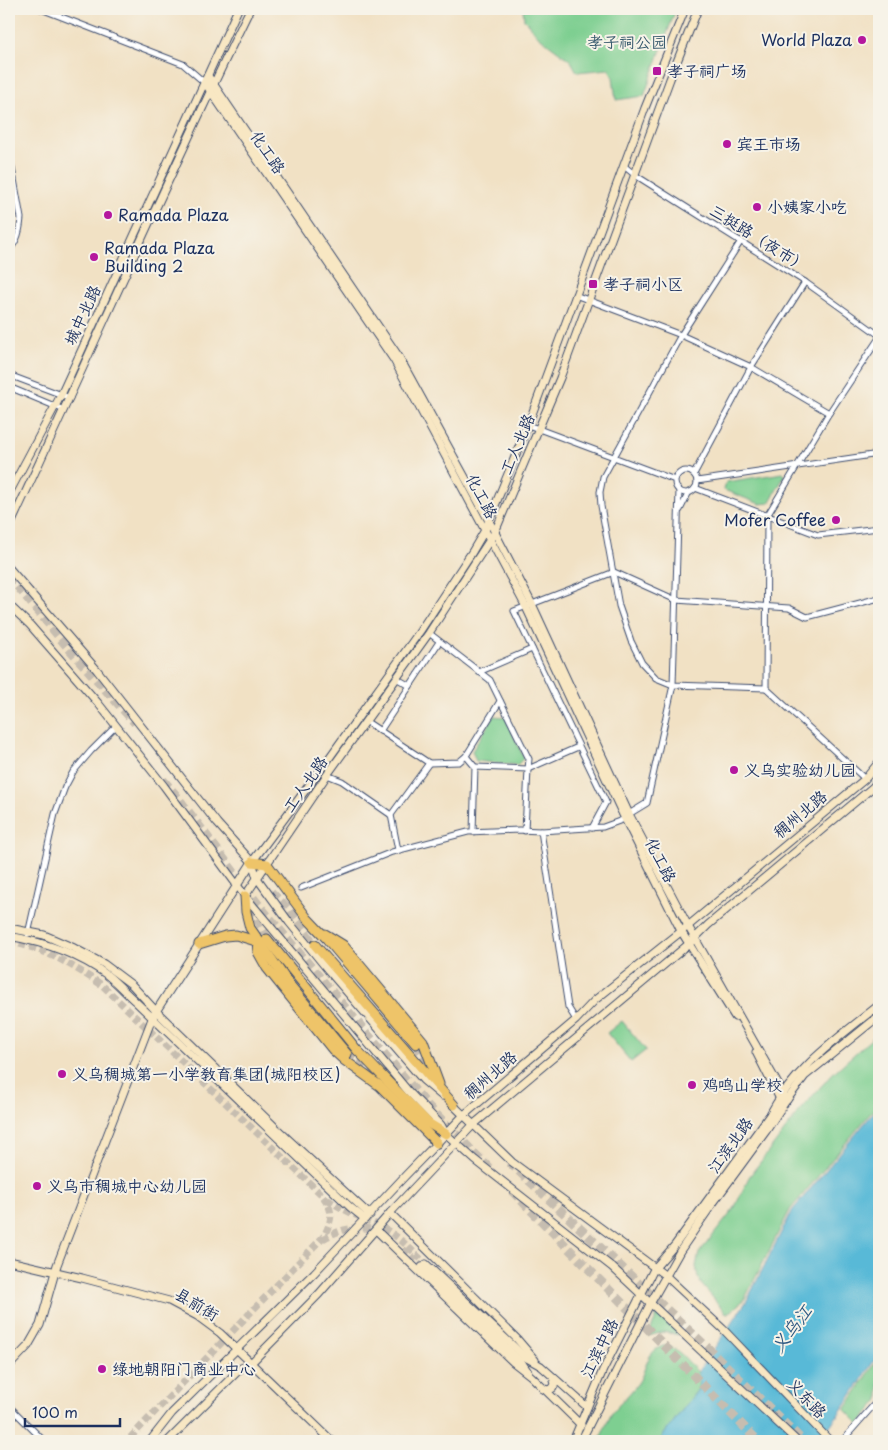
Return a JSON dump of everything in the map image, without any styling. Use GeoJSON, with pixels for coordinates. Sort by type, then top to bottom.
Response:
{"type":"FeatureCollection","features":[{"type":"Feature","properties":{"kind":"highway"},"geometry":{"type":"LineString","coordinates":[[252,862],[267,864],[307,918],[416,1044]]}},
{"type":"Feature","properties":{"kind":"highway"},"geometry":{"type":"LineString","coordinates":[[245,896],[250,928],[357,1050],[428,1123],[446,1134]]}},
{"type":"Feature","properties":{"kind":"highway"},"geometry":{"type":"LineString","coordinates":[[319,932],[331,936],[343,945],[423,1041],[443,1093]]}},
{"type":"Feature","properties":{"kind":"highway"},"geometry":{"type":"LineString","coordinates":[[199,944],[225,936],[263,941],[289,984],[347,1054]]}},
{"type":"Feature","properties":{"kind":"highway"},"geometry":{"type":"LineString","coordinates":[[263,941],[258,952],[267,968],[333,1050],[380,1086],[437,1143]]}},
{"type":"Feature","properties":{"kind":"highway"},"geometry":{"type":"LineString","coordinates":[[316,944],[454,1105]]}},
{"type":"Feature","properties":{"kind":"main road","name":"城中北路"},"geometry":{"type":"LineString","coordinates":[[9,493],[61,395],[238,9]]}},
{"type":"Feature","properties":{"kind":"main road","name":"城中北路"},"geometry":{"type":"LineString","coordinates":[[9,528],[211,87],[250,9]]}},
{"type":"Feature","properties":{"kind":"main road","name":"工人北路"},"geometry":{"type":"LineString","coordinates":[[9,1366],[28,1346],[40,1325],[55,1272],[154,1014],[252,862],[327,762],[385,680],[485,530],[528,425],[645,108],[685,9]]}},
{"type":"Feature","properties":{"kind":"main road","name":"工人北路"},"geometry":{"type":"LineString","coordinates":[[245,896],[327,775],[429,633],[492,535],[560,378],[698,9]]}},
{"type":"Feature","properties":{"kind":"main road","name":"化工路"},"geometry":{"type":"LineString","coordinates":[[206,79],[394,360],[485,530],[492,535]]}},
{"type":"Feature","properties":{"kind":"main road","name":"化工路"},"geometry":{"type":"LineString","coordinates":[[211,87],[399,357],[489,521],[492,535],[529,605],[681,931],[692,940]]}},
{"type":"Feature","properties":{"kind":"main road"},"geometry":{"type":"LineString","coordinates":[[9,568],[96,670],[217,823],[252,862]]}},
{"type":"Feature","properties":{"kind":"main road"},"geometry":{"type":"LineString","coordinates":[[9,604],[30,625],[116,726],[164,786],[245,896],[408,1091],[441,1125],[446,1134],[475,1160],[612,1266],[797,1441]]}},
{"type":"Feature","properties":{"kind":"main road","name":"稠州北路"},"geometry":{"type":"LineString","coordinates":[[150,1441],[172,1413],[314,1273],[464,1115],[576,1020],[595,1000],[688,926],[865,779],[879,762]]}},
{"type":"Feature","properties":{"kind":"main road","name":"稠州北路"},"geometry":{"type":"LineString","coordinates":[[168,1441],[241,1368],[250,1364],[319,1294],[390,1213],[473,1125],[873,787],[879,779]]}},
{"type":"Feature","properties":{"kind":"main road","name":"化工路"},"geometry":{"type":"LineString","coordinates":[[627,816],[688,926],[692,940],[785,1103]]}},
{"type":"Feature","properties":{"kind":"main road","name":"义东路"},"geometry":{"type":"LineString","coordinates":[[252,862],[258,878],[289,922],[423,1080],[454,1105],[512,1162],[654,1269],[666,1276],[723,1329],[830,1441]]}},
{"type":"Feature","properties":{"kind":"main road"},"geometry":{"type":"LineString","coordinates":[[9,928],[86,962],[106,975],[154,1014],[350,1207],[368,1217]]}},
{"type":"Feature","properties":{"kind":"main road"},"geometry":{"type":"LineString","coordinates":[[9,936],[28,936]]}},
{"type":"Feature","properties":{"kind":"main road","name":"江滨北路"},"geometry":{"type":"LineString","coordinates":[[654,1269],[675,1245],[769,1116],[781,1094],[794,1077],[827,1046],[879,1005]]}},
{"type":"Feature","properties":{"kind":"main road","name":"江滨北路"},"geometry":{"type":"LineString","coordinates":[[666,1276],[680,1251],[805,1076],[879,1016]]}},
{"type":"Feature","properties":{"kind":"main road"},"geometry":{"type":"LineString","coordinates":[[390,1213],[517,1339],[540,1366]]}},
{"type":"Feature","properties":{"kind":"main road"},"geometry":{"type":"LineString","coordinates":[[376,1230],[581,1425]]}},
{"type":"Feature","properties":{"kind":"main road","name":"县前街"},"geometry":{"type":"LineString","coordinates":[[9,1261],[169,1301],[197,1316],[236,1349],[332,1441]]}},
{"type":"Feature","properties":{"kind":"main road"},"geometry":{"type":"LineString","coordinates":[[530,1376],[522,1363],[424,1266],[525,1357],[540,1366],[587,1407]]}},
{"type":"Feature","properties":{"kind":"main road","name":"江滨中路"},"geometry":{"type":"LineString","coordinates":[[573,1441],[603,1370],[654,1269]]}},
{"type":"Feature","properties":{"kind":"main road","name":"江滨中路"},"geometry":{"type":"LineString","coordinates":[[582,1441],[650,1304],[666,1276]]}},
{"type":"Feature","properties":{"kind":"main road"},"geometry":{"type":"LineString","coordinates":[[544,1389],[549,1390],[553,1388],[555,1384],[553,1377]]}},
{"type":"Feature","properties":{"kind":"street"},"geometry":{"type":"LineString","coordinates":[[9,15],[13,9]]}},
{"type":"Feature","properties":{"kind":"street","name":"化工路"},"geometry":{"type":"LineString","coordinates":[[41,9],[183,64],[206,79]]}},
{"type":"Feature","properties":{"kind":"street"},"geometry":{"type":"LineString","coordinates":[[9,151],[22,218],[14,245],[9,250]]}},
{"type":"Feature","properties":{"kind":"street","name":"三挺路（夜市）"},"geometry":{"type":"LineString","coordinates":[[624,166],[635,175],[805,282],[879,336]]}},
{"type":"Feature","properties":{"kind":"street"},"geometry":{"type":"LineString","coordinates":[[741,241],[681,335],[603,477],[600,506],[620,606],[631,641],[642,663],[656,678],[673,686],[766,688],[865,779]]}},
{"type":"Feature","properties":{"kind":"street"},"geometry":{"type":"LineString","coordinates":[[694,474],[751,367],[805,282]]}},
{"type":"Feature","properties":{"kind":"street"},"geometry":{"type":"LineString","coordinates":[[575,295],[681,335],[751,367],[829,413]]}},
{"type":"Feature","properties":{"kind":"street"},"geometry":{"type":"LineString","coordinates":[[766,688],[767,516],[829,413],[879,336]]}},
{"type":"Feature","properties":{"kind":"street"},"geometry":{"type":"LineString","coordinates":[[9,374],[70,398]]}},
{"type":"Feature","properties":{"kind":"street"},"geometry":{"type":"LineString","coordinates":[[9,388],[64,410]]}},
{"type":"Feature","properties":{"kind":"street"},"geometry":{"type":"LineString","coordinates":[[301,888],[398,850],[473,832],[541,832],[603,827],[627,816],[646,803],[673,686],[679,490],[675,480],[528,425]]}},
{"type":"Feature","properties":{"kind":"street"},"geometry":{"type":"LineString","coordinates":[[697,480],[879,454]]}},
{"type":"Feature","properties":{"kind":"street"},"geometry":{"type":"LineString","coordinates":[[675,480],[681,472],[687,471],[694,474],[697,480],[695,488],[689,492],[679,513]]}},
{"type":"Feature","properties":{"kind":"street"},"geometry":{"type":"LineString","coordinates":[[695,488],[818,535],[879,528]]}},
{"type":"Feature","properties":{"kind":"street"},"geometry":{"type":"LineString","coordinates":[[679,490],[689,492]]}},
{"type":"Feature","properties":{"kind":"street"},"geometry":{"type":"LineString","coordinates":[[592,828],[606,802],[514,611],[614,572],[676,600],[788,608],[807,617],[879,598]]}},
{"type":"Feature","properties":{"kind":"street"},"geometry":{"type":"LineString","coordinates":[[429,633],[490,680],[528,759],[525,831]]}},
{"type":"Feature","properties":{"kind":"street"},"geometry":{"type":"LineString","coordinates":[[380,731],[440,642]]}},
{"type":"Feature","properties":{"kind":"street"},"geometry":{"type":"LineString","coordinates":[[479,672],[532,649]]}},
{"type":"Feature","properties":{"kind":"street"},"geometry":{"type":"LineString","coordinates":[[396,678],[410,686]]}},
{"type":"Feature","properties":{"kind":"street"},"geometry":{"type":"LineString","coordinates":[[366,722],[429,763],[459,762],[466,756],[500,701]]}},
{"type":"Feature","properties":{"kind":"street"},"geometry":{"type":"LineString","coordinates":[[28,936],[56,814],[65,787],[73,772],[116,726]]}},
{"type":"Feature","properties":{"kind":"street"},"geometry":{"type":"LineString","coordinates":[[475,767],[528,769],[578,747]]}},
{"type":"Feature","properties":{"kind":"street"},"geometry":{"type":"LineString","coordinates":[[466,756],[475,767],[473,832]]}},
{"type":"Feature","properties":{"kind":"street"},"geometry":{"type":"LineString","coordinates":[[391,815],[429,763]]}},
{"type":"Feature","properties":{"kind":"street"},"geometry":{"type":"LineString","coordinates":[[327,775],[342,781],[391,815],[398,850]]}},
{"type":"Feature","properties":{"kind":"street"},"geometry":{"type":"LineString","coordinates":[[541,832],[568,1007],[576,1020]]}},
{"type":"Feature","properties":{"kind":"street"},"geometry":{"type":"LineString","coordinates":[[842,1441],[879,1399]]}},
{"type":"Feature","properties":{"kind":"street"},"geometry":{"type":"LineString","coordinates":[[9,1406],[44,1441]]}},
{"type":"Feature","properties":{"kind":"green space","name":"孝子祠公园"},"geometry":{"type":"Polygon","coordinates":[[[523,9],[676,9],[644,96],[616,100],[613,77],[609,69],[577,72],[571,61],[538,36],[524,19],[523,9]]]}},
{"type":"Feature","properties":{"kind":"green space"},"geometry":{"type":"Polygon","coordinates":[[[783,473],[785,475],[769,503],[760,504],[724,490],[726,482],[783,473]]]}},
{"type":"Feature","properties":{"kind":"green space"},"geometry":{"type":"Polygon","coordinates":[[[494,716],[505,717],[524,758],[517,765],[476,761],[472,751],[494,716]]]}},
{"type":"Feature","properties":{"kind":"green space"},"geometry":{"type":"Polygon","coordinates":[[[622,1021],[646,1050],[631,1062],[607,1033],[622,1021]]]}},
{"type":"Feature","properties":{"kind":"green space"},"geometry":{"type":"Polygon","coordinates":[[[879,1032],[879,1103],[790,1210],[744,1300],[727,1314],[698,1278],[696,1266],[699,1253],[734,1209],[749,1177],[802,1108],[832,1074],[879,1032]]]}},
{"type":"Feature","properties":{"kind":"green space"},"geometry":{"type":"Polygon","coordinates":[[[660,1309],[662,1309],[679,1335],[664,1332],[648,1336],[660,1309]]]}},
{"type":"Feature","properties":{"kind":"green space"},"geometry":{"type":"Polygon","coordinates":[[[663,1346],[678,1352],[698,1372],[699,1388],[659,1441],[598,1441],[612,1413],[638,1383],[653,1352],[663,1346]]]}},
{"type":"Feature","properties":{"kind":"green space"},"geometry":{"type":"Polygon","coordinates":[[[879,1357],[879,1400],[859,1424],[845,1410],[879,1357]]]}},
{"type":"Feature","properties":{"kind":"water","name":"义乌江"},"geometry":{"type":"Polygon","coordinates":[[[879,1106],[879,1353],[848,1401],[819,1441],[659,1441],[699,1388],[698,1372],[746,1302],[792,1211],[879,1106]]]}},
{"type":"Feature","properties":{"kind":"tunnel"},"geometry":{"type":"LineString","coordinates":[[9,576],[64,643],[135,723]]}},
{"type":"Feature","properties":{"kind":"tunnel"},"geometry":{"type":"LineString","coordinates":[[163,780],[258,904],[429,1107],[489,1168]]}},
{"type":"Feature","properties":{"kind":"tunnel"},"geometry":{"type":"LineString","coordinates":[[271,892],[290,911],[315,945]]}},
{"type":"Feature","properties":{"kind":"tunnel"},"geometry":{"type":"LineString","coordinates":[[252,906],[267,939]]}},
{"type":"Feature","properties":{"kind":"tunnel"},"geometry":{"type":"LineString","coordinates":[[9,942],[58,958],[102,985],[321,1194],[331,1214],[324,1236],[127,1441]]}},
{"type":"Feature","properties":{"kind":"tunnel"},"geometry":{"type":"LineString","coordinates":[[416,1044],[430,1067]]}},
{"type":"Feature","properties":{"kind":"tunnel"},"geometry":{"type":"LineString","coordinates":[[347,1054],[380,1077]]}},
{"type":"Feature","properties":{"kind":"tunnel"},"geometry":{"type":"LineString","coordinates":[[509,1162],[708,1348],[803,1441]]}},
{"type":"Feature","properties":{"kind":"tunnel"},"geometry":{"type":"LineString","coordinates":[[512,1191],[758,1441]]}},
{"type":"Feature","properties":{"kind":"tunnel"},"geometry":{"type":"LineString","coordinates":[[327,1199],[389,1232],[426,1264]]}},
{"type":"Feature","properties":{"kind":"tunnel"},"geometry":{"type":"LineString","coordinates":[[323,1239],[337,1232],[350,1229],[364,1228],[379,1231]]}},
{"type":"Feature","properties":{"kind":"tunnel"},"geometry":{"type":"LineString","coordinates":[[403,1249],[422,1267]]}},
{"type":"Feature","properties":{"kind":"place","name":"World Plaza"},"geometry":{"type":"Point","coordinates":[862,40]}},
{"type":"Feature","properties":{"kind":"place","name":"孝子祠广场"},"geometry":{"type":"Point","coordinates":[657,71]}},
{"type":"Feature","properties":{"kind":"place","name":"宾王市场"},"geometry":{"type":"Point","coordinates":[727,144]}},
{"type":"Feature","properties":{"kind":"place","name":"小姨家小吃"},"geometry":{"type":"Point","coordinates":[757,207]}},
{"type":"Feature","properties":{"kind":"place","name":"Ramada Plaza"},"geometry":{"type":"Point","coordinates":[108,215]}},
{"type":"Feature","properties":{"kind":"place","name":"Ramada Plaza Building 2"},"geometry":{"type":"Point","coordinates":[94,257]}},
{"type":"Feature","properties":{"kind":"place","name":"孝子祠小区"},"geometry":{"type":"Point","coordinates":[593,284]}},
{"type":"Feature","properties":{"kind":"place","name":"Mofer Coffee"},"geometry":{"type":"Point","coordinates":[836,520]}},
{"type":"Feature","properties":{"kind":"place","name":"义乌实验幼儿园"},"geometry":{"type":"Point","coordinates":[734,770]}},
{"type":"Feature","properties":{"kind":"place","name":"义乌稠城第一小学教育集团(城阳校区)"},"geometry":{"type":"Point","coordinates":[62,1074]}},
{"type":"Feature","properties":{"kind":"place","name":"鸡鸣山学校"},"geometry":{"type":"Point","coordinates":[692,1085]}},
{"type":"Feature","properties":{"kind":"place","name":"义乌市稠城中心幼儿园"},"geometry":{"type":"Point","coordinates":[37,1186]}},
{"type":"Feature","properties":{"kind":"place","name":"绿地朝阳门商业中心"},"geometry":{"type":"Point","coordinates":[102,1369]}}]}
